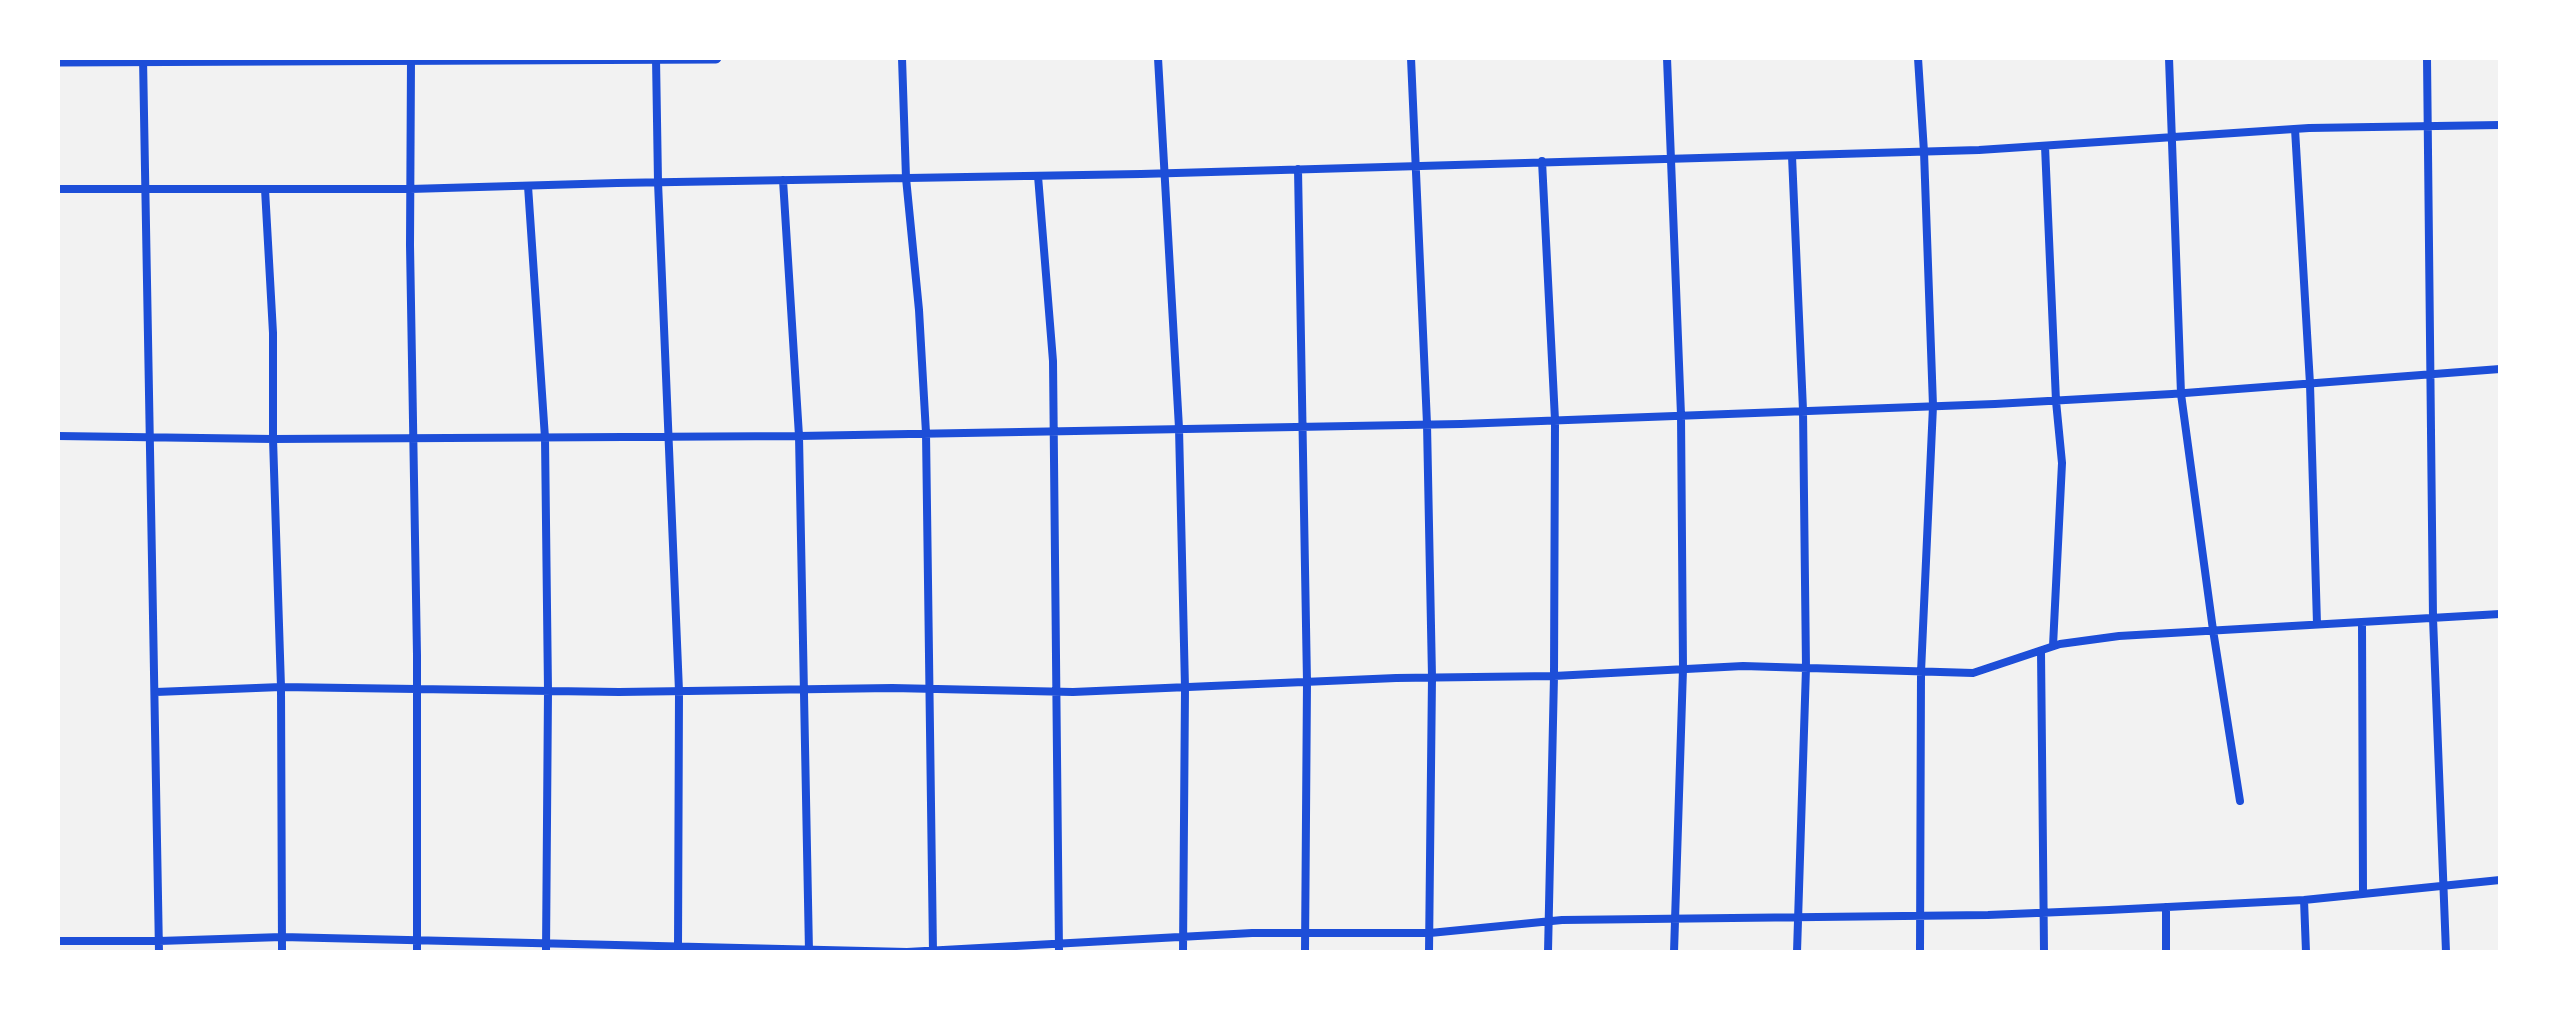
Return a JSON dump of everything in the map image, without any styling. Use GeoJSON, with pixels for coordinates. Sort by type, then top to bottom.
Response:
{"type":"FeatureCollection","features":[{"type":"Feature","properties":{"kind":"street"},"geometry":{"type":"LineString","coordinates":[[58,61],[716,58]]}},
{"type":"Feature","properties":{"kind":"street"},"geometry":{"type":"LineString","coordinates":[[902,58],[906,178],[919,310],[926,433],[933,951]]}},
{"type":"Feature","properties":{"kind":"street"},"geometry":{"type":"LineString","coordinates":[[1158,58],[1179,428],[1185,688],[1183,952]]}},
{"type":"Feature","properties":{"kind":"street"},"geometry":{"type":"LineString","coordinates":[[1411,58],[1427,424],[1432,677],[1429,952]]}},
{"type":"Feature","properties":{"kind":"street"},"geometry":{"type":"LineString","coordinates":[[1667,58],[1681,415],[1683,669],[1674,952]]}},
{"type":"Feature","properties":{"kind":"street"},"geometry":{"type":"LineString","coordinates":[[1918,58],[1933,406],[1921,672],[1920,952]]}},
{"type":"Feature","properties":{"kind":"street"},"geometry":{"type":"LineString","coordinates":[[2169,58],[2181,394],[2240,801]]}},
{"type":"Feature","properties":{"kind":"street"},"geometry":{"type":"LineString","coordinates":[[2427,58],[2433,618],[2446,952]]}},
{"type":"Feature","properties":{"kind":"street"},"geometry":{"type":"LineString","coordinates":[[143,59],[159,952]]}},
{"type":"Feature","properties":{"kind":"street"},"geometry":{"type":"LineString","coordinates":[[656,59],[658,182],[679,691],[678,950]]}},
{"type":"Feature","properties":{"kind":"street"},"geometry":{"type":"LineString","coordinates":[[411,60],[417,952]]}},
{"type":"Feature","properties":{"kind":"street"},"geometry":{"type":"LineString","coordinates":[[58,189],[410,189],[1166,173],[1924,152],[2295,129],[2500,125]]}},
{"type":"Feature","properties":{"kind":"street"},"geometry":{"type":"LineString","coordinates":[[2295,129],[2310,384],[2317,624]]}},
{"type":"Feature","properties":{"kind":"street"},"geometry":{"type":"LineString","coordinates":[[2045,146],[2056,401],[2062,463],[2053,646]]}},
{"type":"Feature","properties":{"kind":"street"},"geometry":{"type":"LineString","coordinates":[[1792,156],[1803,410],[1806,668],[1797,952]]}},
{"type":"Feature","properties":{"kind":"street"},"geometry":{"type":"LineString","coordinates":[[1542,161],[1555,420],[1548,952]]}},
{"type":"Feature","properties":{"kind":"street"},"geometry":{"type":"LineString","coordinates":[[1298,169],[1307,682],[1305,952]]}},
{"type":"Feature","properties":{"kind":"street"},"geometry":{"type":"LineString","coordinates":[[1038,176],[1053,361],[1059,948]]}},
{"type":"Feature","properties":{"kind":"street"},"geometry":{"type":"LineString","coordinates":[[783,180],[799,436],[809,951]]}},
{"type":"Feature","properties":{"kind":"street"},"geometry":{"type":"LineString","coordinates":[[528,186],[545,438],[548,691],[546,948]]}},
{"type":"Feature","properties":{"kind":"street"},"geometry":{"type":"LineString","coordinates":[[265,189],[273,333],[281,687],[282,952]]}},
{"type":"Feature","properties":{"kind":"street"},"geometry":{"type":"LineString","coordinates":[[58,436],[414,439],[799,436],[1427,424],[2056,401],[2500,369]]}},
{"type":"Feature","properties":{"kind":"street"},"geometry":{"type":"LineString","coordinates":[[156,692],[281,687],[1057,692],[1432,677],[1554,676],[1743,666],[1973,673],[2053,646],[2119,636],[2500,614]]}},
{"type":"Feature","properties":{"kind":"street"},"geometry":{"type":"LineString","coordinates":[[2362,622],[2363,893]]}},
{"type":"Feature","properties":{"kind":"street"},"geometry":{"type":"LineString","coordinates":[[2041,651],[2044,952]]}},
{"type":"Feature","properties":{"kind":"street"},"geometry":{"type":"LineString","coordinates":[[58,941],[282,937],[678,950],[1059,948],[1183,937],[1430,933],[1550,921],[2045,913],[2304,900],[2500,880]]}},
{"type":"Feature","properties":{"kind":"street"},"geometry":{"type":"LineString","coordinates":[[2304,900],[2306,952]]}},
{"type":"Feature","properties":{"kind":"street"},"geometry":{"type":"LineString","coordinates":[[2166,907],[2166,952]]}}]}
